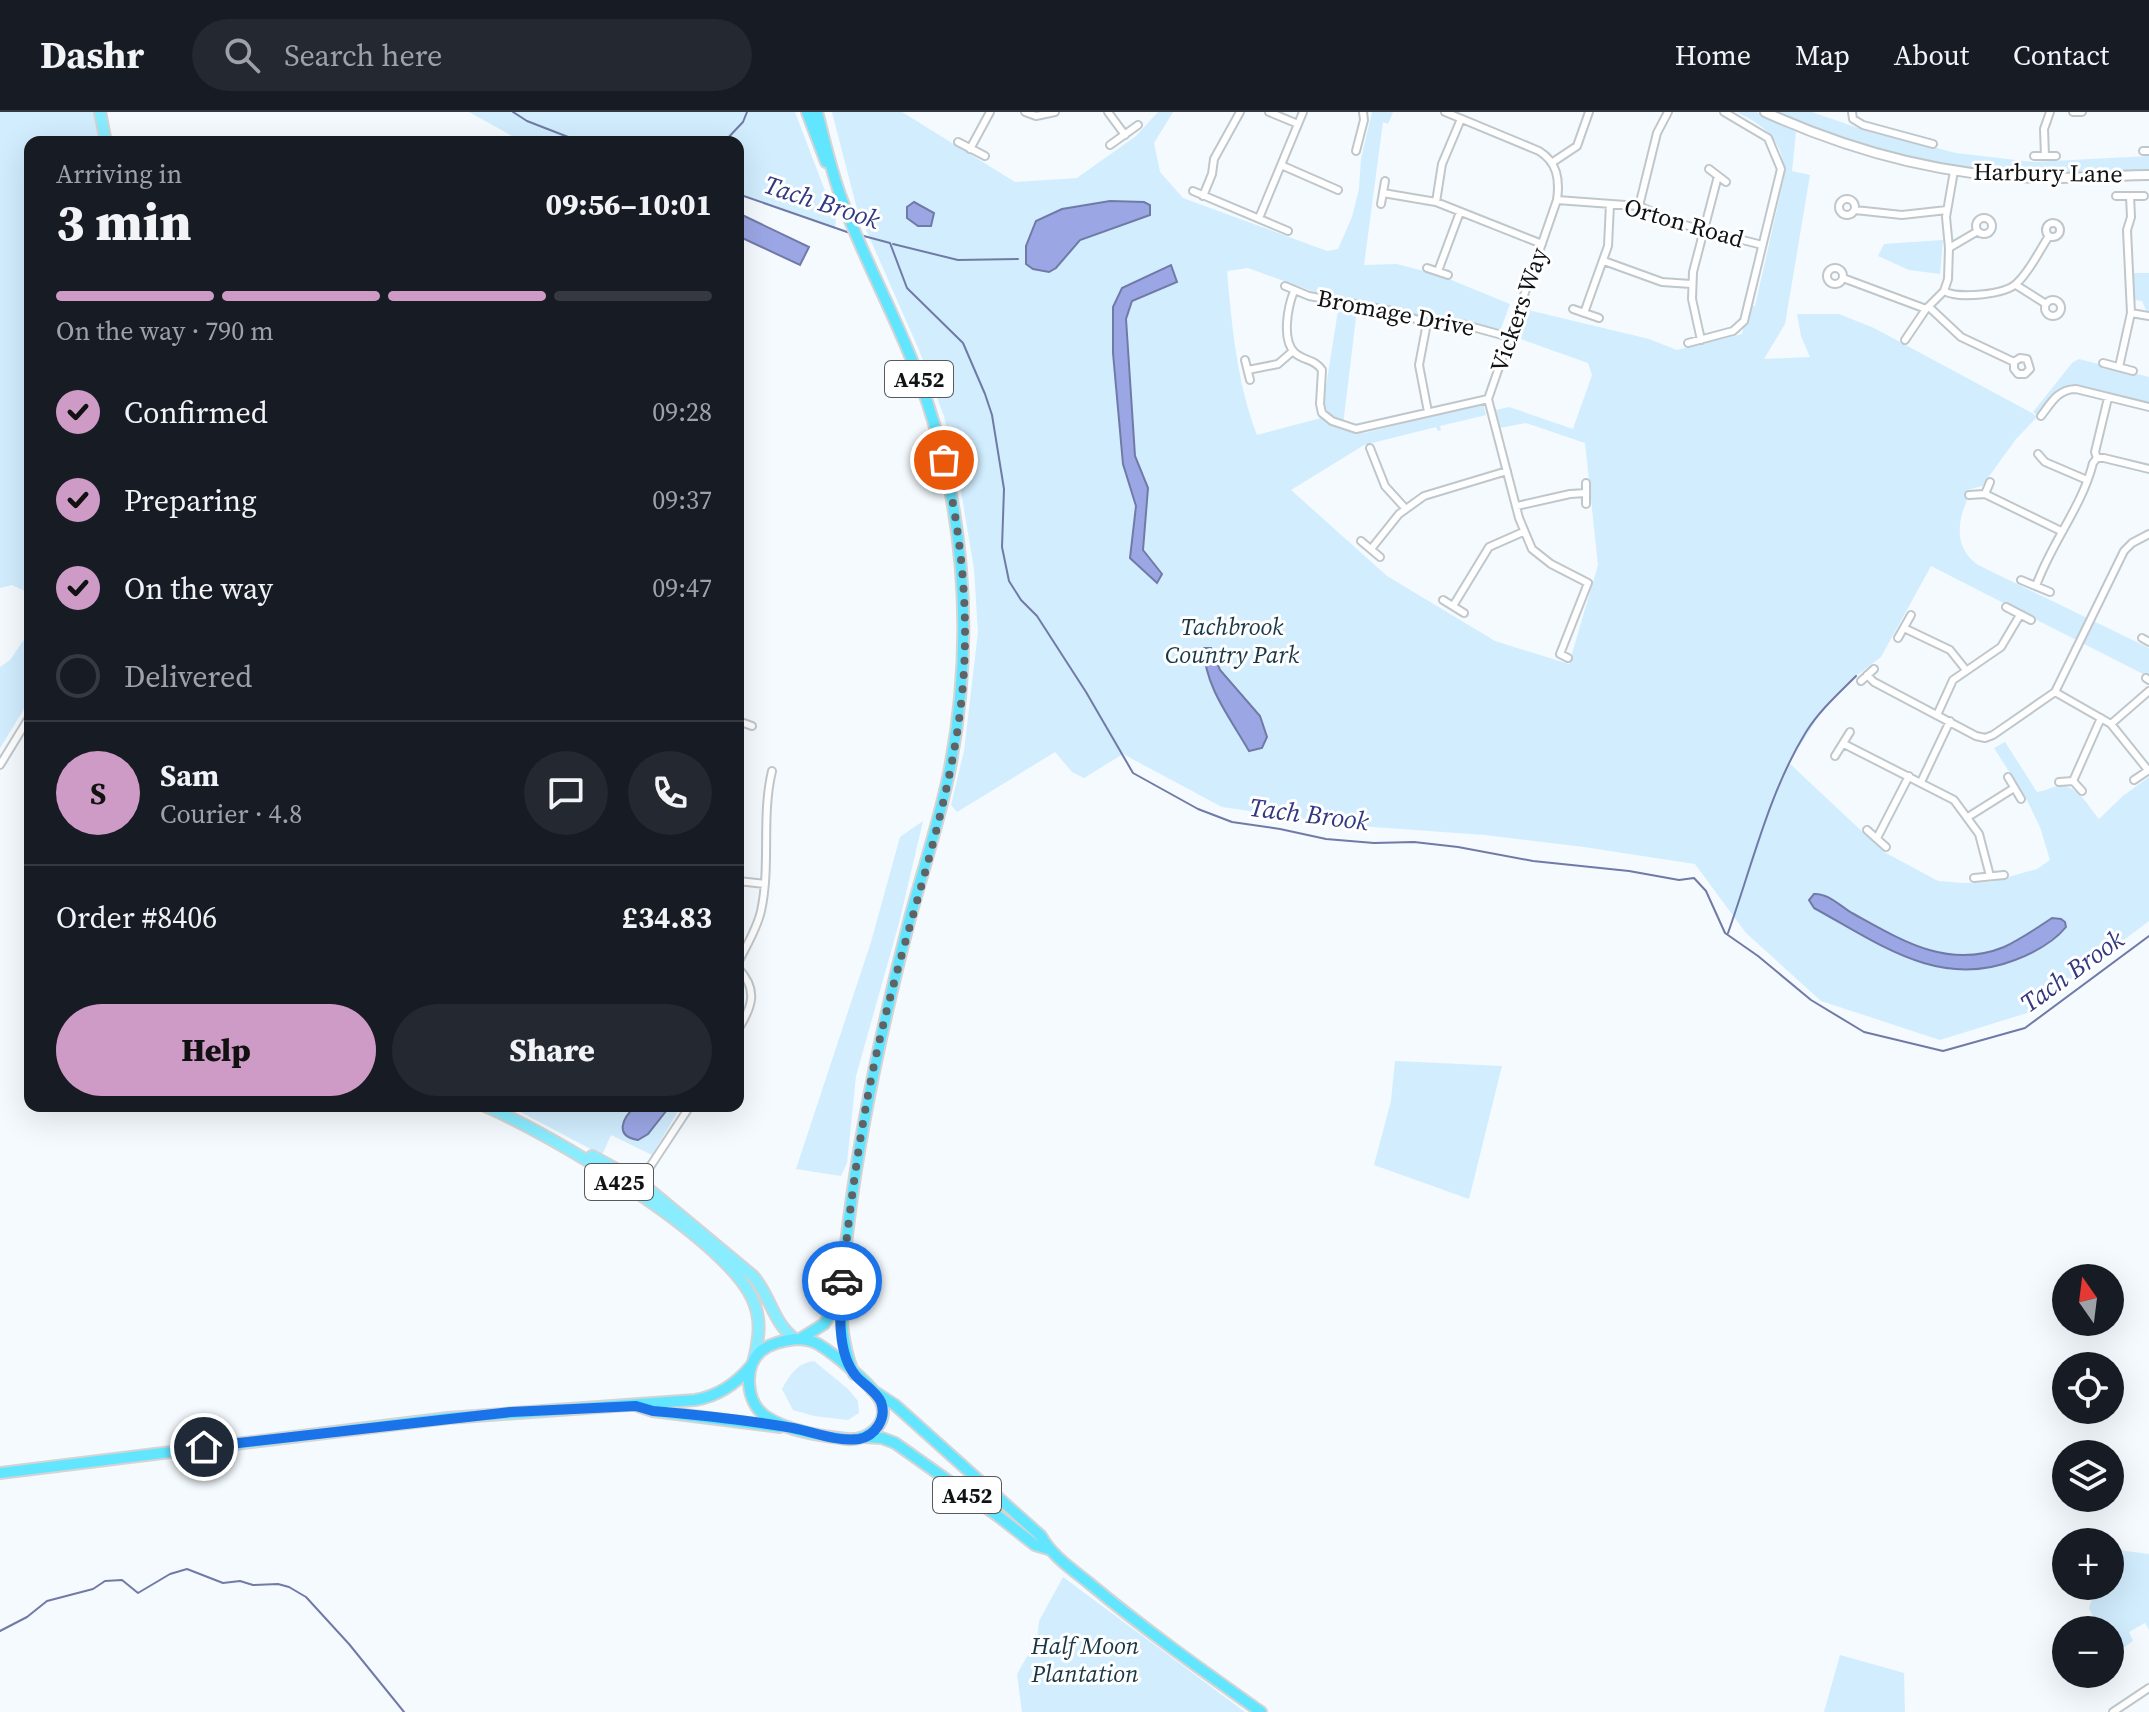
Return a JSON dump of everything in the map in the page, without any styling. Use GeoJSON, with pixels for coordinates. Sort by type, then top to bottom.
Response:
{"type":"FeatureCollection","features":[{"type":"Feature","properties":{"kind":"highway","name":"A452"},"geometry":{"type":"LineString","coordinates":[[812,112],[816,141],[833,174]]}},
{"type":"Feature","properties":{"kind":"highway","name":"A452"},"geometry":{"type":"LineString","coordinates":[[812,112],[852,223],[915,368],[942,453],[960,545],[964,670],[949,773],[872,1074],[853,1184],[841,1297],[843,1341],[854,1374]]}},
{"type":"Feature","properties":{"kind":"highway"},"geometry":{"type":"LineString","coordinates":[[0,1473],[448,1418],[636,1406],[709,1397],[730,1387],[772,1344],[797,1339],[824,1324],[841,1297]]}},
{"type":"Feature","properties":{"kind":"highway"},"geometry":{"type":"LineString","coordinates":[[636,1406],[653,1411],[790,1428],[850,1440],[875,1431],[882,1417],[880,1401],[872,1390],[827,1350],[816,1343],[797,1339]]}},
{"type":"Feature","properties":{"kind":"highway"},"geometry":{"type":"LineString","coordinates":[[753,1362],[749,1389],[754,1403],[764,1415],[790,1428]]}},
{"type":"Feature","properties":{"kind":"highway","name":"A452"},"geometry":{"type":"LineString","coordinates":[[872,1390],[895,1405],[1041,1536],[1048,1549]]}},
{"type":"Feature","properties":{"kind":"highway","name":"A452"},"geometry":{"type":"LineString","coordinates":[[865,1437],[895,1443],[1035,1545],[1048,1549],[1165,1644],[1261,1712]]}},
{"type":"Feature","properties":{"kind":"main road"},"geometry":{"type":"LineString","coordinates":[[100,112],[105,136]]}},
{"type":"Feature","properties":{"kind":"main road","name":"A425"},"geometry":{"type":"LineString","coordinates":[[500,1112],[636,1186],[716,1254],[742,1282],[754,1302],[759,1333],[753,1362]]}},
{"type":"Feature","properties":{"kind":"main road"},"geometry":{"type":"LineString","coordinates":[[636,1186],[722,1248],[761,1285],[778,1320],[797,1339]]}},
{"type":"Feature","properties":{"kind":"street"},"geometry":{"type":"LineString","coordinates":[[970,149],[990,112]]}},
{"type":"Feature","properties":{"kind":"street"},"geometry":{"type":"LineString","coordinates":[[1025,112],[1036,116],[1055,112]]}},
{"type":"Feature","properties":{"kind":"street"},"geometry":{"type":"LineString","coordinates":[[1108,112],[1125,135]]}},
{"type":"Feature","properties":{"kind":"street"},"geometry":{"type":"LineString","coordinates":[[1203,196],[1214,159],[1240,112]]}},
{"type":"Feature","properties":{"kind":"street"},"geometry":{"type":"LineString","coordinates":[[1269,112],[1298,124]]}},
{"type":"Feature","properties":{"kind":"street"},"geometry":{"type":"LineString","coordinates":[[1259,218],[1303,112]]}},
{"type":"Feature","properties":{"kind":"street"},"geometry":{"type":"LineString","coordinates":[[1356,151],[1363,112]]}},
{"type":"Feature","properties":{"kind":"street"},"geometry":{"type":"LineString","coordinates":[[1445,112],[1539,151],[1553,162],[1577,146],[1589,112]]}},
{"type":"Feature","properties":{"kind":"street"},"geometry":{"type":"LineString","coordinates":[[1639,206],[1657,133],[1668,112]]}},
{"type":"Feature","properties":{"kind":"street"},"geometry":{"type":"LineString","coordinates":[[1688,343],[1742,326],[1781,169],[1768,138],[1724,112]]}},
{"type":"Feature","properties":{"kind":"street","name":"Harbury Lane"},"geometry":{"type":"LineString","coordinates":[[1765,112],[1822,136],[1875,153],[1954,171],[2039,178],[2149,175]]}},
{"type":"Feature","properties":{"kind":"street"},"geometry":{"type":"LineString","coordinates":[[1852,112],[1855,120],[1863,125],[1933,144]]}},
{"type":"Feature","properties":{"kind":"street"},"geometry":{"type":"LineString","coordinates":[[2045,156],[2044,129],[2050,112]]}},
{"type":"Feature","properties":{"kind":"street"},"geometry":{"type":"LineString","coordinates":[[2073,112],[2082,112]]}},
{"type":"Feature","properties":{"kind":"street"},"geometry":{"type":"LineString","coordinates":[[1436,202],[1444,158],[1461,119]]}},
{"type":"Feature","properties":{"kind":"street"},"geometry":{"type":"LineString","coordinates":[[1110,145],[1138,125]]}},
{"type":"Feature","properties":{"kind":"street"},"geometry":{"type":"LineString","coordinates":[[1917,140],[1920,130]]}},
{"type":"Feature","properties":{"kind":"street"},"geometry":{"type":"LineString","coordinates":[[958,142],[985,156]]}},
{"type":"Feature","properties":{"kind":"street"},"geometry":{"type":"LineString","coordinates":[[2034,156],[2056,156]]}},
{"type":"Feature","properties":{"kind":"street","name":"Vickers Way"},"geometry":{"type":"LineString","coordinates":[[1553,162],[1558,184],[1557,200],[1488,399],[1523,532],[1532,549],[1551,564],[1588,583],[1556,653],[1568,658]]}},
{"type":"Feature","properties":{"kind":"street"},"geometry":{"type":"LineString","coordinates":[[1281,165],[1338,190]]}},
{"type":"Feature","properties":{"kind":"street"},"geometry":{"type":"LineString","coordinates":[[1709,169],[1726,182]]}},
{"type":"Feature","properties":{"kind":"street"},"geometry":{"type":"LineString","coordinates":[[1905,340],[1944,291],[1948,279],[1947,210],[1954,171]]}},
{"type":"Feature","properties":{"kind":"street"},"geometry":{"type":"LineString","coordinates":[[1701,340],[1691,284],[1718,176]]}},
{"type":"Feature","properties":{"kind":"street"},"geometry":{"type":"LineString","coordinates":[[1381,204],[1385,181]]}},
{"type":"Feature","properties":{"kind":"street"},"geometry":{"type":"LineString","coordinates":[[1193,191],[1288,231]]}},
{"type":"Feature","properties":{"kind":"street"},"geometry":{"type":"LineString","coordinates":[[1383,193],[1436,202],[1542,244]]}},
{"type":"Feature","properties":{"kind":"street"},"geometry":{"type":"LineString","coordinates":[[2116,196],[2144,196]]}},
{"type":"Feature","properties":{"kind":"street"},"geometry":{"type":"LineString","coordinates":[[2119,367],[2131,313],[2127,230],[2131,217],[2130,196]]}},
{"type":"Feature","properties":{"kind":"street","name":"Orton Road"},"geometry":{"type":"LineString","coordinates":[[1557,200],[1639,206],[1703,231],[1762,245]]}},
{"type":"Feature","properties":{"kind":"street"},"geometry":{"type":"LineString","coordinates":[[1584,313],[1604,261],[1609,240],[1610,204]]}},
{"type":"Feature","properties":{"kind":"street"},"geometry":{"type":"LineString","coordinates":[[1855,210],[1902,215],[1947,210]]}},
{"type":"Feature","properties":{"kind":"street"},"geometry":{"type":"LineString","coordinates":[[1438,271],[1460,212]]}},
{"type":"Feature","properties":{"kind":"street"},"geometry":{"type":"LineString","coordinates":[[1949,248],[1978,231]]}},
{"type":"Feature","properties":{"kind":"street"},"geometry":{"type":"LineString","coordinates":[[1944,291],[1952,295],[1981,295],[2016,285],[2049,236]]}},
{"type":"Feature","properties":{"kind":"street"},"geometry":{"type":"LineString","coordinates":[[1604,261],[1662,282],[1691,284]]}},
{"type":"Feature","properties":{"kind":"street"},"geometry":{"type":"LineString","coordinates":[[1427,268],[1448,275]]}},
{"type":"Feature","properties":{"kind":"street"},"geometry":{"type":"LineString","coordinates":[[1843,278],[1928,308],[1957,334],[2014,362]]}},
{"type":"Feature","properties":{"kind":"street"},"geometry":{"type":"LineString","coordinates":[[2016,285],[2046,304]]}},
{"type":"Feature","properties":{"kind":"street","name":"Bromage Drive"},"geometry":{"type":"LineString","coordinates":[[1285,286],[1294,291],[1392,311],[1427,323],[1462,324],[1509,337]]}},
{"type":"Feature","properties":{"kind":"street"},"geometry":{"type":"LineString","coordinates":[[1294,291],[1286,320],[1293,351],[1319,365],[1323,376],[1321,409],[1332,421],[1361,429],[1488,399]]}},
{"type":"Feature","properties":{"kind":"street"},"geometry":{"type":"LineString","coordinates":[[1573,309],[1599,318]]}},
{"type":"Feature","properties":{"kind":"street"},"geometry":{"type":"LineString","coordinates":[[2131,313],[2149,316]]}},
{"type":"Feature","properties":{"kind":"street"},"geometry":{"type":"LineString","coordinates":[[1427,323],[1419,365],[1428,412]]}},
{"type":"Feature","properties":{"kind":"street"},"geometry":{"type":"LineString","coordinates":[[1248,370],[1278,364],[1293,351]]}},
{"type":"Feature","properties":{"kind":"street"},"geometry":{"type":"LineString","coordinates":[[1245,360],[1250,380]]}},
{"type":"Feature","properties":{"kind":"street"},"geometry":{"type":"LineString","coordinates":[[2103,363],[2133,371]]}},
{"type":"Feature","properties":{"kind":"street"},"geometry":{"type":"LineString","coordinates":[[2041,416],[2057,395],[2067,389],[2149,407]]}},
{"type":"Feature","properties":{"kind":"street"},"geometry":{"type":"LineString","coordinates":[[2097,458],[2095,452],[2108,398]]}},
{"type":"Feature","properties":{"kind":"street"},"geometry":{"type":"LineString","coordinates":[[1370,448],[1385,486],[1405,508]]}},
{"type":"Feature","properties":{"kind":"street"},"geometry":{"type":"LineString","coordinates":[[2038,454],[2045,462],[2087,480]]}},
{"type":"Feature","properties":{"kind":"street"},"geometry":{"type":"LineString","coordinates":[[2056,466],[2061,456]]}},
{"type":"Feature","properties":{"kind":"street"},"geometry":{"type":"LineString","coordinates":[[2097,458],[2149,469]]}},
{"type":"Feature","properties":{"kind":"street"},"geometry":{"type":"LineString","coordinates":[[2036,586],[2097,458]]}},
{"type":"Feature","properties":{"kind":"street"},"geometry":{"type":"LineString","coordinates":[[1371,549],[1405,508],[1437,491],[1507,471]]}},
{"type":"Feature","properties":{"kind":"street"},"geometry":{"type":"LineString","coordinates":[[1985,494],[1990,482]]}},
{"type":"Feature","properties":{"kind":"street"},"geometry":{"type":"LineString","coordinates":[[1586,483],[1586,504]]}},
{"type":"Feature","properties":{"kind":"street"},"geometry":{"type":"LineString","coordinates":[[1517,506],[1586,493]]}},
{"type":"Feature","properties":{"kind":"street"},"geometry":{"type":"LineString","coordinates":[[1969,495],[1985,494],[2061,531]]}},
{"type":"Feature","properties":{"kind":"street"},"geometry":{"type":"LineString","coordinates":[[1453,606],[1489,547],[1523,532]]}},
{"type":"Feature","properties":{"kind":"street"},"geometry":{"type":"LineString","coordinates":[[1874,669],[1864,678],[1976,736],[1989,737],[2055,692],[2124,551],[2149,534]]}},
{"type":"Feature","properties":{"kind":"street"},"geometry":{"type":"LineString","coordinates":[[1361,541],[1380,557]]}},
{"type":"Feature","properties":{"kind":"street"},"geometry":{"type":"LineString","coordinates":[[2021,580],[2050,592]]}},
{"type":"Feature","properties":{"kind":"street"},"geometry":{"type":"LineString","coordinates":[[1443,600],[1464,613]]}},
{"type":"Feature","properties":{"kind":"street"},"geometry":{"type":"LineString","coordinates":[[2006,607],[2031,620]]}},
{"type":"Feature","properties":{"kind":"street"},"geometry":{"type":"LineString","coordinates":[[1898,638],[1911,615]]}},
{"type":"Feature","properties":{"kind":"street"},"geometry":{"type":"LineString","coordinates":[[1937,715],[1953,680],[2001,647],[2020,615]]}},
{"type":"Feature","properties":{"kind":"street"},"geometry":{"type":"LineString","coordinates":[[1904,628],[1950,650],[1966,670]]}},
{"type":"Feature","properties":{"kind":"street"},"geometry":{"type":"LineString","coordinates":[[2111,724],[2149,691]]}},
{"type":"Feature","properties":{"kind":"street"},"geometry":{"type":"LineString","coordinates":[[2055,692],[2111,724],[2149,770],[2134,780]]}},
{"type":"Feature","properties":{"kind":"street"},"geometry":{"type":"LineString","coordinates":[[2073,781],[2101,718]]}},
{"type":"Feature","properties":{"kind":"street"},"geometry":{"type":"LineString","coordinates":[[1921,782],[1950,721]]}},
{"type":"Feature","properties":{"kind":"street"},"geometry":{"type":"LineString","coordinates":[[744,723],[752,726]]}},
{"type":"Feature","properties":{"kind":"street"},"geometry":{"type":"LineString","coordinates":[[0,765],[24,726]]}},
{"type":"Feature","properties":{"kind":"street"},"geometry":{"type":"LineString","coordinates":[[1835,756],[1850,732]]}},
{"type":"Feature","properties":{"kind":"street"},"geometry":{"type":"LineString","coordinates":[[1844,744],[1954,800],[1982,840],[1990,876]]}},
{"type":"Feature","properties":{"kind":"street"},"geometry":{"type":"LineString","coordinates":[[744,952],[760,913],[765,884],[772,771]]}},
{"type":"Feature","properties":{"kind":"street"},"geometry":{"type":"LineString","coordinates":[[1877,838],[1909,776]]}},
{"type":"Feature","properties":{"kind":"street"},"geometry":{"type":"LineString","coordinates":[[2008,777],[2021,799]]}},
{"type":"Feature","properties":{"kind":"street"},"geometry":{"type":"LineString","coordinates":[[2059,782],[2073,781]]}},
{"type":"Feature","properties":{"kind":"street"},"geometry":{"type":"LineString","coordinates":[[2073,781],[2082,791]]}},
{"type":"Feature","properties":{"kind":"street"},"geometry":{"type":"LineString","coordinates":[[1968,817],[2014,788]]}},
{"type":"Feature","properties":{"kind":"street"},"geometry":{"type":"LineString","coordinates":[[1867,830],[1886,847]]}},
{"type":"Feature","properties":{"kind":"street"},"geometry":{"type":"LineString","coordinates":[[1974,878],[2004,875]]}},
{"type":"Feature","properties":{"kind":"street"},"geometry":{"type":"LineString","coordinates":[[744,882],[765,884]]}},
{"type":"Feature","properties":{"kind":"street"},"geometry":{"type":"LineString","coordinates":[[744,975],[752,987],[753,998],[744,1020]]}},
{"type":"Feature","properties":{"kind":"street"},"geometry":{"type":"LineString","coordinates":[[636,1186],[686,1112]]}},
{"type":"Feature","properties":{"kind":"street"},"geometry":{"type":"LineString","coordinates":[[2113,1712],[2149,1689]]}},
{"type":"Feature","properties":{"kind":"green space"},"geometry":{"type":"Polygon","coordinates":[[[0,112],[94,112],[100,136],[24,136],[24,591],[12,585],[0,588],[0,112]]]}},
{"type":"Feature","properties":{"kind":"green space"},"geometry":{"type":"Polygon","coordinates":[[[469,112],[795,112],[836,220],[835,229],[744,197],[744,136],[512,136],[469,112]]]}},
{"type":"Feature","properties":{"kind":"green space","name":"Tachbrook Country Park"},"geometry":{"type":"Polygon","coordinates":[[[832,112],[902,112],[1015,182],[1077,178],[1136,136],[1158,112],[1173,112],[1154,143],[1160,172],[1183,198],[1327,251],[1338,249],[1352,217],[1372,112],[1393,112],[1388,124],[1383,122],[1364,265],[1397,264],[1439,275],[1510,304],[1500,331],[1454,319],[1426,320],[1405,311],[1358,301],[1343,425],[1365,433],[1483,403],[1486,415],[1440,426],[1441,430],[1438,431],[1436,427],[1364,445],[1291,490],[1387,576],[1495,641],[1569,664],[1598,565],[1585,443],[1526,423],[1499,428],[1496,410],[1509,407],[1573,429],[1592,375],[1588,363],[1518,338],[1528,310],[1649,339],[1677,350],[1742,334],[1749,306],[1755,306],[1784,178],[1781,154],[1772,137],[1737,112],[1756,112],[1796,132],[1792,171],[1810,175],[1785,324],[1764,359],[1810,357],[1801,336],[1797,314],[1839,314],[1874,328],[2037,417],[2016,439],[1982,486],[1967,490],[1960,524],[1963,547],[1978,565],[2149,648],[2149,677],[1931,566],[1881,657],[1856,676],[1823,709],[1789,763],[1884,852],[1938,881],[1964,883],[1991,882],[2037,869],[2050,860],[2040,827],[2026,798],[1994,748],[2005,742],[2037,792],[2057,786],[2070,788],[2081,796],[2099,819],[2149,777],[2149,921],[2027,1013],[1940,1040],[1821,1001],[1746,933],[1695,864],[1485,835],[1345,825],[1222,807],[1123,754],[1084,778],[1072,772],[1055,752],[957,812],[951,805],[964,751],[978,632],[974,569],[960,485],[944,416],[919,350],[857,209],[832,112]],[[1248,268],[1227,271],[1240,375],[1257,435],[1321,418],[1340,298],[1248,268]]]}},
{"type":"Feature","properties":{"kind":"green space"},"geometry":{"type":"Polygon","coordinates":[[[1766,112],[1812,112],[1858,128],[1956,153],[2033,162],[2149,156],[2149,171],[2057,175],[1961,172],[1827,134],[1766,112]]]}},
{"type":"Feature","properties":{"kind":"green space"},"geometry":{"type":"Polygon","coordinates":[[[1943,240],[1940,274],[1909,270],[1878,256],[1884,244],[1943,240]]]}},
{"type":"Feature","properties":{"kind":"green space"},"geometry":{"type":"Polygon","coordinates":[[[2133,273],[2149,273],[2149,311],[2142,301],[2134,300],[2133,273]]]}},
{"type":"Feature","properties":{"kind":"green space"},"geometry":{"type":"Polygon","coordinates":[[[2079,359],[2149,377],[2149,405],[2071,384],[2061,389],[2038,416],[2033,412],[2072,363],[2079,359]]]}},
{"type":"Feature","properties":{"kind":"green space"},"geometry":{"type":"Polygon","coordinates":[[[24,640],[24,709],[0,748],[0,667],[10,660],[24,640]]]}},
{"type":"Feature","properties":{"kind":"green space"},"geometry":{"type":"Polygon","coordinates":[[[923,821],[899,923],[856,1076],[847,1163],[841,1176],[796,1169],[871,942],[900,837],[923,821]]]}},
{"type":"Feature","properties":{"kind":"green space"},"geometry":{"type":"Polygon","coordinates":[[[1395,1061],[1502,1066],[1469,1199],[1374,1165],[1391,1101],[1395,1061]]]}},
{"type":"Feature","properties":{"kind":"green space"},"geometry":{"type":"Polygon","coordinates":[[[520,1112],[677,1112],[652,1155],[611,1135],[602,1155],[520,1112]]]}},
{"type":"Feature","properties":{"kind":"green space"},"geometry":{"type":"Polygon","coordinates":[[[814,1361],[848,1389],[858,1401],[859,1413],[848,1420],[793,1410],[782,1389],[799,1367],[814,1361]]]}},
{"type":"Feature","properties":{"kind":"green space"},"geometry":{"type":"Polygon","coordinates":[[[2124,1551],[2149,1554],[2149,1630],[2145,1623],[2129,1632],[2133,1641],[2124,1647],[2124,1616],[2093,1616],[2089,1608],[2092,1600],[2124,1600],[2124,1551]]]}},
{"type":"Feature","properties":{"kind":"green space","name":"Half Moon Plantation"},"geometry":{"type":"Polygon","coordinates":[[[1063,1577],[1245,1712],[1022,1712],[1017,1674],[1037,1639],[1039,1621],[1063,1577]]]}},
{"type":"Feature","properties":{"kind":"green space"},"geometry":{"type":"Polygon","coordinates":[[[1840,1655],[1904,1673],[1905,1712],[1824,1712],[1840,1655]]]}},
{"type":"Feature","properties":{"kind":"water"},"geometry":{"type":"Polygon","coordinates":[[[1110,201],[1144,202],[1150,205],[1150,215],[1080,240],[1049,272],[1033,269],[1026,264],[1026,246],[1036,221],[1062,209],[1110,201]]]}},
{"type":"Feature","properties":{"kind":"water"},"geometry":{"type":"Polygon","coordinates":[[[914,202],[934,213],[931,226],[918,226],[907,218],[907,207],[914,202]]]}},
{"type":"Feature","properties":{"kind":"water"},"geometry":{"type":"Polygon","coordinates":[[[744,216],[809,247],[800,265],[744,239],[744,216]]]}},
{"type":"Feature","properties":{"kind":"water"},"geometry":{"type":"Polygon","coordinates":[[[1171,265],[1177,282],[1132,301],[1126,319],[1135,456],[1148,488],[1143,550],[1162,574],[1157,583],[1130,558],[1136,506],[1123,464],[1113,353],[1113,307],[1122,288],[1171,265]]]}},
{"type":"Feature","properties":{"kind":"water"},"geometry":{"type":"Polygon","coordinates":[[[1204,648],[1211,648],[1220,670],[1260,716],[1267,737],[1262,748],[1249,751],[1227,714],[1208,676],[1204,648]]]}},
{"type":"Feature","properties":{"kind":"water"},"geometry":{"type":"Polygon","coordinates":[[[1814,894],[1829,898],[1907,942],[1944,953],[1964,955],[2004,947],[2052,918],[2061,919],[2066,927],[2056,938],[2015,960],[1987,968],[1935,966],[1886,948],[1814,908],[1809,900],[1814,894]]]}},
{"type":"Feature","properties":{"kind":"water"},"geometry":{"type":"Polygon","coordinates":[[[631,1112],[665,1112],[648,1134],[638,1140],[630,1138],[623,1131],[631,1112]]]}},
{"type":"Feature","properties":{"kind":"waterway","name":"Tach Brook"},"geometry":{"type":"LineString","coordinates":[[513,112],[566,136]]}},
{"type":"Feature","properties":{"kind":"waterway"},"geometry":{"type":"LineString","coordinates":[[730,136],[743,122],[747,112]]}},
{"type":"Feature","properties":{"kind":"waterway","name":"Tach Brook"},"geometry":{"type":"LineString","coordinates":[[744,196],[850,233]]}},
{"type":"Feature","properties":{"kind":"waterway","name":"Tach Brook"},"geometry":{"type":"LineString","coordinates":[[860,235],[890,243],[907,288],[963,343],[985,394],[992,415],[1004,489],[1002,547],[1009,581],[1021,600],[1037,616],[1133,773],[1198,809],[1232,822],[1326,839],[1414,842],[1679,880],[1694,878],[1706,891],[1725,933],[1811,1000],[1864,1032],[1943,1051],[2025,1028],[2149,936]]}},
{"type":"Feature","properties":{"kind":"waterway"},"geometry":{"type":"LineString","coordinates":[[893,244],[958,260],[1018,259]]}},
{"type":"Feature","properties":{"kind":"waterway"},"geometry":{"type":"LineString","coordinates":[[1728,933],[1771,804],[1793,755],[1817,717],[1856,676]]}},
{"type":"Feature","properties":{"kind":"waterway"},"geometry":{"type":"LineString","coordinates":[[0,1631],[27,1617],[47,1601],[93,1589],[105,1581],[122,1580],[138,1593],[170,1574],[187,1569],[223,1583],[278,1584],[306,1597],[404,1712]]}},
{"type":"Feature","properties":{"kind":"way so far"},"geometry":{"type":"LineString","coordinates":[[842,1281],[858,1153],[872,1074],[949,773],[964,670],[960,545],[944,460]]}},
{"type":"Feature","properties":{"kind":"route"},"geometry":{"type":"LineString","coordinates":[[204,1447],[511,1412],[636,1406],[653,1411],[737,1420],[858,1439],[875,1431],[882,1410],[872,1390],[854,1374],[846,1353],[841,1321],[842,1281]]}}]}
